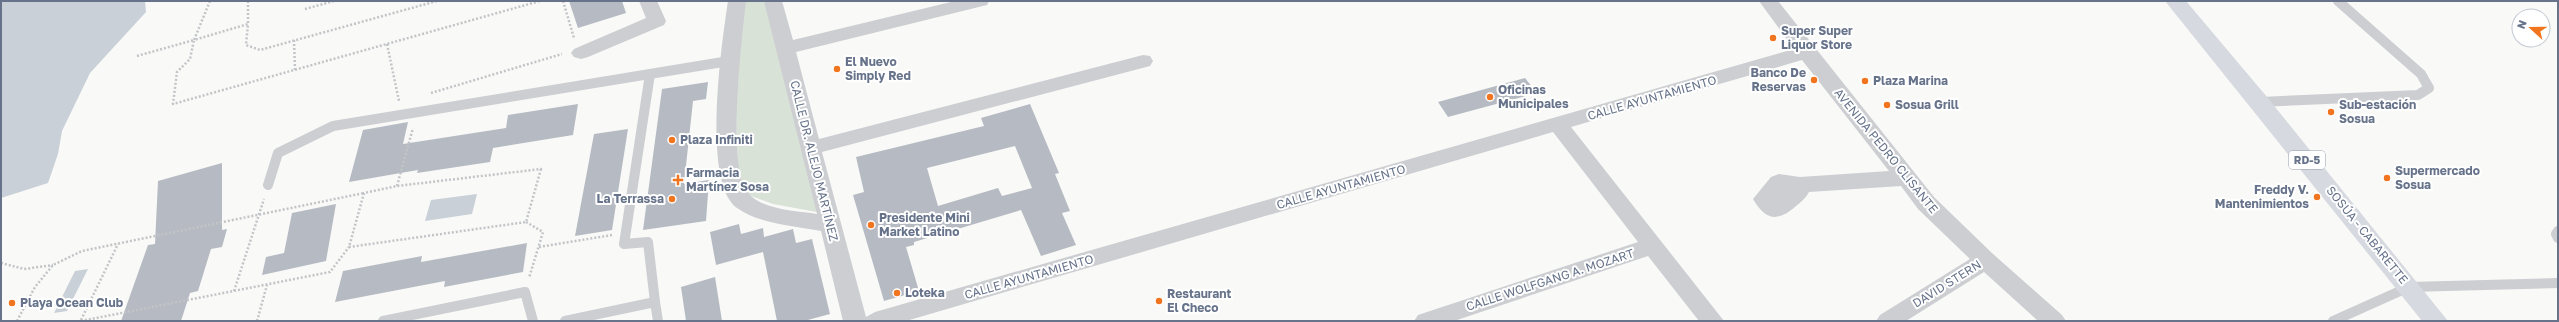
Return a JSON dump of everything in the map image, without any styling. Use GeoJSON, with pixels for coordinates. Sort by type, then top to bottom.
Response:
{"type":"FeatureCollection","features":[{"type":"Feature","properties":{"kind":"main road","name":"SOSÚA - CABARETTE"},"geometry":{"type":"LineString","coordinates":[[2175,1],[2260,102],[2436,321]]}},
{"type":"Feature","properties":{"kind":"street"},"geometry":{"type":"LineString","coordinates":[[579,51],[656,21],[648,1]]}},
{"type":"Feature","properties":{"kind":"street"},"geometry":{"type":"LineString","coordinates":[[737,1],[729,61],[728,130],[730,177],[738,197],[747,204],[761,209],[830,224]]}},
{"type":"Feature","properties":{"kind":"street","name":"CALLE DR. ALEJO MARTÍNEZ"},"geometry":{"type":"LineString","coordinates":[[773,1],[855,321]]}},
{"type":"Feature","properties":{"kind":"street"},"geometry":{"type":"LineString","coordinates":[[785,48],[980,1]]}},
{"type":"Feature","properties":{"kind":"street","name":"AVENIDA PEDRO CLISANTE"},"geometry":{"type":"LineString","coordinates":[[1768,1],[1905,178],[1948,225],[2054,321]]}},
{"type":"Feature","properties":{"kind":"street","name":"CALLE AYUNTAMIENTO"},"geometry":{"type":"LineString","coordinates":[[875,321],[1558,125],[1806,52]]}},
{"type":"Feature","properties":{"kind":"street"},"geometry":{"type":"LineString","coordinates":[[811,148],[1143,61]]}},
{"type":"Feature","properties":{"kind":"street"},"geometry":{"type":"LineString","coordinates":[[1558,125],[1712,321]]}},
{"type":"Feature","properties":{"kind":"street"},"geometry":{"type":"LineString","coordinates":[[1800,185],[1905,178]]}},
{"type":"Feature","properties":{"kind":"street","name":"CALLE WOLFGANG A. MOZART"},"geometry":{"type":"LineString","coordinates":[[1426,321],[1652,246]]}},
{"type":"Feature","properties":{"kind":"street","name":"DAVID STERN"},"geometry":{"type":"LineString","coordinates":[[1888,321],[1985,260]]}},
{"type":"Feature","properties":{"kind":"lane"},"geometry":{"type":"LineString","coordinates":[[2260,102],[2418,95],[2429,88],[2421,74],[2338,1]]}},
{"type":"Feature","properties":{"kind":"lane"},"geometry":{"type":"LineString","coordinates":[[268,185],[278,153],[333,126],[729,61]]}},
{"type":"Feature","properties":{"kind":"lane"},"geometry":{"type":"LineString","coordinates":[[650,74],[624,244],[648,242],[658,321]]}},
{"type":"Feature","properties":{"kind":"lane"},"geometry":{"type":"LineString","coordinates":[[2558,231],[2556,234],[2558,238]]}},
{"type":"Feature","properties":{"kind":"lane"},"geometry":{"type":"LineString","coordinates":[[2333,321],[2409,287],[2558,283]]}},
{"type":"Feature","properties":{"kind":"lane"},"geometry":{"type":"LineString","coordinates":[[383,321],[525,292],[533,321]]}},
{"type":"Feature","properties":{"kind":"lane"},"geometry":{"type":"LineString","coordinates":[[565,321],[655,302]]}},
{"type":"Feature","properties":{"kind":"path"},"geometry":{"type":"LineString","coordinates":[[210,1],[203,21],[194,31],[194,40],[190,59],[177,72],[173,104],[540,1]]}},
{"type":"Feature","properties":{"kind":"path"},"geometry":{"type":"LineString","coordinates":[[248,1],[246,45],[260,50],[436,1]]}},
{"type":"Feature","properties":{"kind":"path"},"geometry":{"type":"LineString","coordinates":[[305,9],[334,1]]}},
{"type":"Feature","properties":{"kind":"path"},"geometry":{"type":"LineString","coordinates":[[430,93],[579,51],[563,1]]}},
{"type":"Feature","properties":{"kind":"path"},"geometry":{"type":"LineString","coordinates":[[137,56],[248,24]]}},
{"type":"Feature","properties":{"kind":"path"},"geometry":{"type":"LineString","coordinates":[[294,40],[295,70]]}},
{"type":"Feature","properties":{"kind":"path"},"geometry":{"type":"LineString","coordinates":[[387,44],[400,102],[407,100]]}},
{"type":"Feature","properties":{"kind":"path"},"geometry":{"type":"LineString","coordinates":[[397,186],[418,112]]}},
{"type":"Feature","properties":{"kind":"path"},"geometry":{"type":"LineString","coordinates":[[1,263],[24,269],[53,265],[82,251],[397,186],[542,168],[526,222]]}},
{"type":"Feature","properties":{"kind":"path"},"geometry":{"type":"LineString","coordinates":[[234,291],[268,185]]}},
{"type":"Feature","properties":{"kind":"path"},"geometry":{"type":"LineString","coordinates":[[81,321],[330,272],[349,248],[364,193]]}},
{"type":"Feature","properties":{"kind":"path"},"geometry":{"type":"LineString","coordinates":[[349,248],[526,222],[543,232],[525,292]]}},
{"type":"Feature","properties":{"kind":"path"},"geometry":{"type":"LineString","coordinates":[[538,247],[626,232]]}},
{"type":"Feature","properties":{"kind":"path"},"geometry":{"type":"LineString","coordinates":[[81,321],[118,244]]}},
{"type":"Feature","properties":{"kind":"path"},"geometry":{"type":"LineString","coordinates":[[17,321],[35,287],[53,265]]}},
{"type":"Feature","properties":{"kind":"path"},"geometry":{"type":"LineString","coordinates":[[257,321],[267,284]]}},
{"type":"Feature","properties":{"kind":"shaded area"},"geometry":{"type":"Polygon","coordinates":[[[1,1],[145,1],[146,12],[90,73],[62,131],[58,154],[48,183],[1,198],[1,1]]]}},
{"type":"Feature","properties":{"kind":"shaded area"},"geometry":{"type":"Polygon","coordinates":[[[740,1],[770,1],[822,213],[773,204],[746,194],[738,174],[735,81],[740,1]]]}},
{"type":"Feature","properties":{"kind":"shaded area"},"geometry":{"type":"Polygon","coordinates":[[[477,194],[472,214],[425,221],[431,200],[477,194]]]}},
{"type":"Feature","properties":{"kind":"shaded area"},"geometry":{"type":"Polygon","coordinates":[[[88,269],[67,311],[54,313],[75,271],[88,269]]]}},
{"type":"Feature","properties":{"kind":"building"},"geometry":{"type":"Polygon","coordinates":[[[569,1],[622,1],[626,13],[578,28],[569,1]]]}},
{"type":"Feature","properties":{"kind":"building","name":"Oficinas Municipales"},"geometry":{"type":"Polygon","coordinates":[[[1525,78],[1537,93],[1448,117],[1438,102],[1525,78]]]}},
{"type":"Feature","properties":{"kind":"building","name":"Plaza Infiniti"},"geometry":{"type":"Polygon","coordinates":[[[708,82],[706,99],[693,101],[684,184],[709,180],[706,221],[643,230],[662,89],[708,82]]]}},
{"type":"Feature","properties":{"kind":"building"},"geometry":{"type":"Polygon","coordinates":[[[578,104],[573,135],[493,148],[490,162],[417,173],[418,170],[349,182],[363,130],[408,122],[403,144],[506,128],[508,115],[578,104]]]}},
{"type":"Feature","properties":{"kind":"building"},"geometry":{"type":"Polygon","coordinates":[[[1030,104],[1059,173],[1055,174],[1070,211],[1062,213],[1076,245],[1041,256],[1021,210],[914,242],[914,245],[906,247],[919,291],[884,301],[853,195],[864,192],[856,157],[984,126],[981,118],[1030,104]],[[1015,146],[927,168],[938,206],[998,188],[1002,196],[1032,188],[1015,146]]]}},
{"type":"Feature","properties":{"kind":"building"},"geometry":{"type":"Polygon","coordinates":[[[628,129],[612,230],[575,236],[594,134],[628,129]]]}},
{"type":"Feature","properties":{"kind":"building"},"geometry":{"type":"Polygon","coordinates":[[[222,163],[222,230],[227,229],[222,247],[211,249],[198,291],[190,293],[181,321],[121,321],[148,245],[155,244],[158,181],[222,163]]]}},
{"type":"Feature","properties":{"kind":"building"},"geometry":{"type":"Polygon","coordinates":[[[336,204],[326,261],[262,275],[266,257],[284,253],[292,213],[336,204]]]}},
{"type":"Feature","properties":{"kind":"building"},"geometry":{"type":"Polygon","coordinates":[[[739,224],[741,234],[763,228],[764,237],[793,229],[796,243],[812,239],[830,314],[804,321],[777,321],[763,252],[716,265],[710,232],[739,224]]]}},
{"type":"Feature","properties":{"kind":"building"},"geometry":{"type":"Polygon","coordinates":[[[527,243],[523,272],[444,287],[445,281],[335,302],[343,271],[422,256],[421,262],[527,243]]]}},
{"type":"Feature","properties":{"kind":"building"},"geometry":{"type":"Polygon","coordinates":[[[715,277],[722,321],[686,321],[681,287],[715,277]]]}},
{"type":"Feature","properties":{"kind":"place","name":"Super Super Liquor Store"},"geometry":{"type":"Point","coordinates":[1773,38]}},
{"type":"Feature","properties":{"kind":"place","name":"El Nuevo Simply Red"},"geometry":{"type":"Point","coordinates":[837,69]}},
{"type":"Feature","properties":{"kind":"place","name":"Banco De Reservas"},"geometry":{"type":"Point","coordinates":[1814,80]}},
{"type":"Feature","properties":{"kind":"place","name":"Plaza Marina"},"geometry":{"type":"Point","coordinates":[1865,81]}},
{"type":"Feature","properties":{"kind":"place","name":"Oficinas Municipales"},"geometry":{"type":"Point","coordinates":[1490,97]}},
{"type":"Feature","properties":{"kind":"place","name":"Sosua Grill"},"geometry":{"type":"Point","coordinates":[1887,105]}},
{"type":"Feature","properties":{"kind":"place","name":"Sub-estación Sosua"},"geometry":{"type":"Point","coordinates":[2331,112]}},
{"type":"Feature","properties":{"kind":"place","name":"Plaza Infiniti"},"geometry":{"type":"Point","coordinates":[672,140]}},
{"type":"Feature","properties":{"kind":"place","name":"Supermercado Sosua"},"geometry":{"type":"Point","coordinates":[2387,178]}},
{"type":"Feature","properties":{"kind":"place","name":"Farmacia Martínez Sosa"},"geometry":{"type":"Point","coordinates":[678,180]}},
{"type":"Feature","properties":{"kind":"place","name":"Freddy V. Mantenimientos"},"geometry":{"type":"Point","coordinates":[2317,197]}},
{"type":"Feature","properties":{"kind":"place","name":"La Terrassa"},"geometry":{"type":"Point","coordinates":[672,199]}},
{"type":"Feature","properties":{"kind":"place","name":"Presidente Mini Market Latino"},"geometry":{"type":"Point","coordinates":[871,225]}},
{"type":"Feature","properties":{"kind":"place","name":"Loteka"},"geometry":{"type":"Point","coordinates":[897,293]}},
{"type":"Feature","properties":{"kind":"place","name":"Restaurant El Checo"},"geometry":{"type":"Point","coordinates":[1159,301]}},
{"type":"Feature","properties":{"kind":"place","name":"Playa Ocean Club"},"geometry":{"type":"Point","coordinates":[12,303]}}]}
